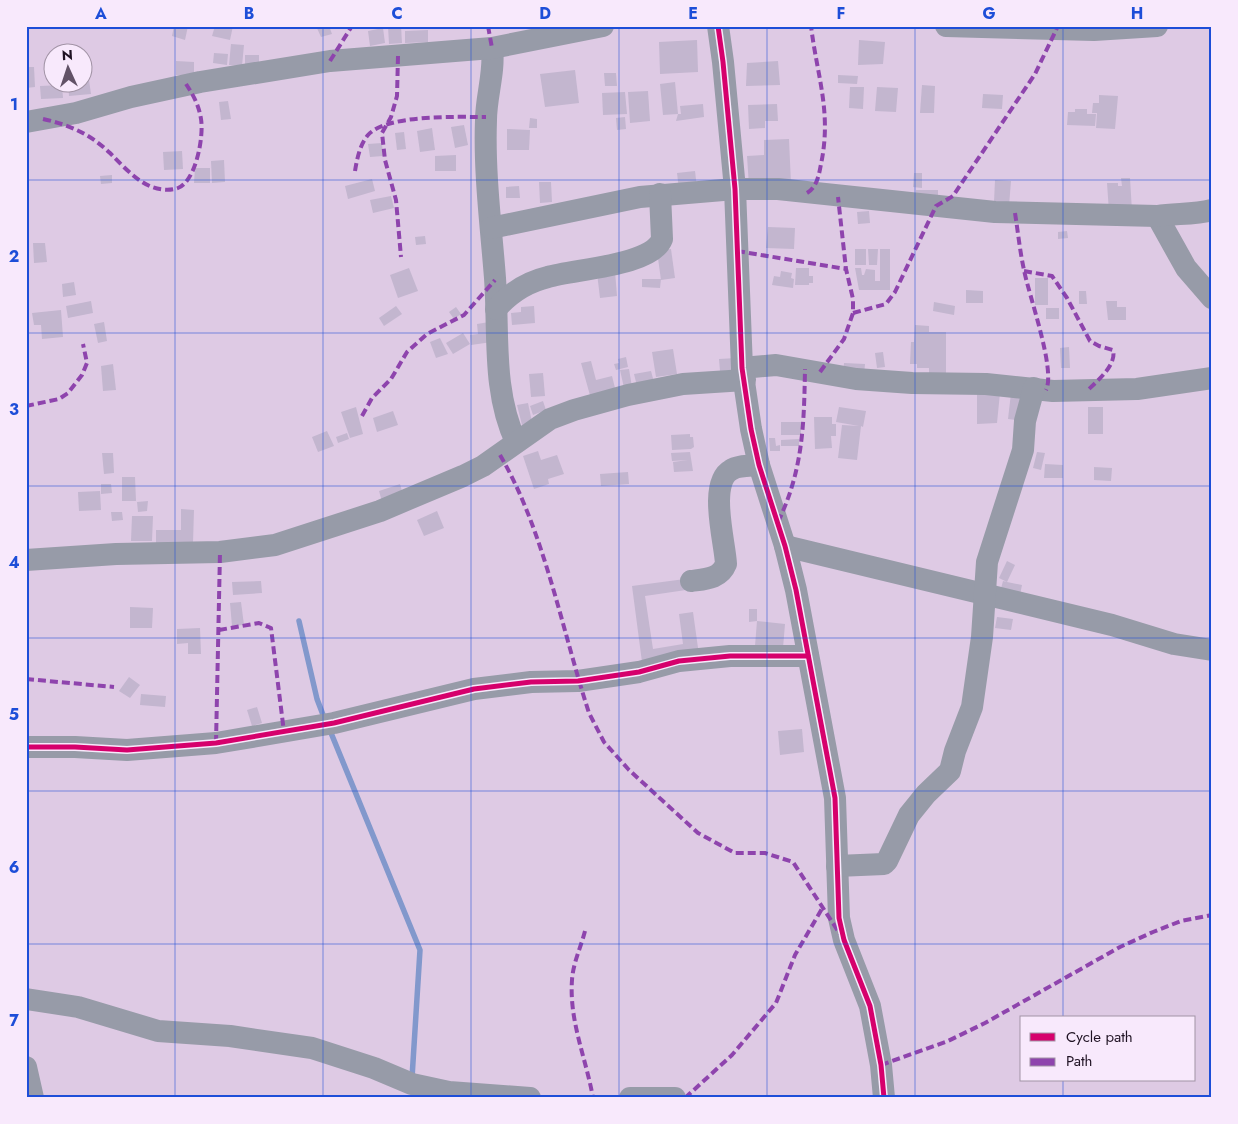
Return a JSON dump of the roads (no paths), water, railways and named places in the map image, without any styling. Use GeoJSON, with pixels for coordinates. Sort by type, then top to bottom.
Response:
{"type":"FeatureCollection","features":[{"type":"Feature","properties":{"kind":"street"},"geometry":{"type":"LineString","coordinates":[[26,122],[76,113],[173,87],[330,61],[492,48],[603,26]]}},
{"type":"Feature","properties":{"kind":"street"},"geometry":{"type":"LineString","coordinates":[[718,26],[735,189],[743,374],[750,429],[759,465],[786,546],[835,798],[841,925],[844,940],[870,1006],[882,1065],[884,1098]]}},
{"type":"Feature","properties":{"kind":"street"},"geometry":{"type":"LineString","coordinates":[[946,26],[1094,30],[1157,26]]}},
{"type":"Feature","properties":{"kind":"street"},"geometry":{"type":"LineString","coordinates":[[492,48],[494,59],[486,117],[485,151],[500,400],[506,421],[516,442]]}},
{"type":"Feature","properties":{"kind":"street"},"geometry":{"type":"LineString","coordinates":[[491,228],[660,194],[735,189],[778,190],[995,212],[1157,216],[1171,214],[1194,215],[1212,210]]}},
{"type":"Feature","properties":{"kind":"street"},"geometry":{"type":"LineString","coordinates":[[496,309],[507,297],[538,280],[629,261],[654,250],[662,239],[660,194]]}},
{"type":"Feature","properties":{"kind":"street"},"geometry":{"type":"LineString","coordinates":[[1157,216],[1186,268],[1212,298]]}},
{"type":"Feature","properties":{"kind":"street"},"geometry":{"type":"LineString","coordinates":[[26,560],[116,554],[220,552],[275,545],[380,511],[463,476],[482,466],[550,419],[628,395],[743,374],[776,365],[866,380],[1074,391],[1137,389],[1212,378]]}},
{"type":"Feature","properties":{"kind":"street"},"geometry":{"type":"LineString","coordinates":[[837,866],[884,864],[892,854],[909,816],[926,794],[950,771],[955,751],[972,707],[982,637],[983,595],[987,562],[1023,450],[1025,421],[1034,388]]}},
{"type":"Feature","properties":{"kind":"street"},"geometry":{"type":"LineString","coordinates":[[690,581],[714,577],[723,572],[726,564],[719,493],[724,477],[731,470],[759,465]]}},
{"type":"Feature","properties":{"kind":"street"},"geometry":{"type":"LineString","coordinates":[[786,546],[1112,625],[1174,644],[1212,650]]}},
{"type":"Feature","properties":{"kind":"street"},"geometry":{"type":"LineString","coordinates":[[26,747],[128,750],[216,743],[334,723],[474,689],[531,682],[578,681],[639,672],[679,661],[730,656],[808,656]]}},
{"type":"Feature","properties":{"kind":"street"},"geometry":{"type":"LineString","coordinates":[[26,999],[78,1008],[158,1031],[230,1036],[312,1048],[374,1068],[412,1084],[450,1092],[530,1098]]}},
{"type":"Feature","properties":{"kind":"street"},"geometry":{"type":"LineString","coordinates":[[26,1067],[33,1098]]}},
{"type":"Feature","properties":{"kind":"street"},"geometry":{"type":"LineString","coordinates":[[630,1098],[675,1098]]}},
{"type":"Feature","properties":{"kind":"waterway"},"geometry":{"type":"LineString","coordinates":[[299,621],[317,699],[325,720]]}},
{"type":"Feature","properties":{"kind":"waterway"},"geometry":{"type":"LineString","coordinates":[[329,728],[420,950],[412,1078]]}}]}
